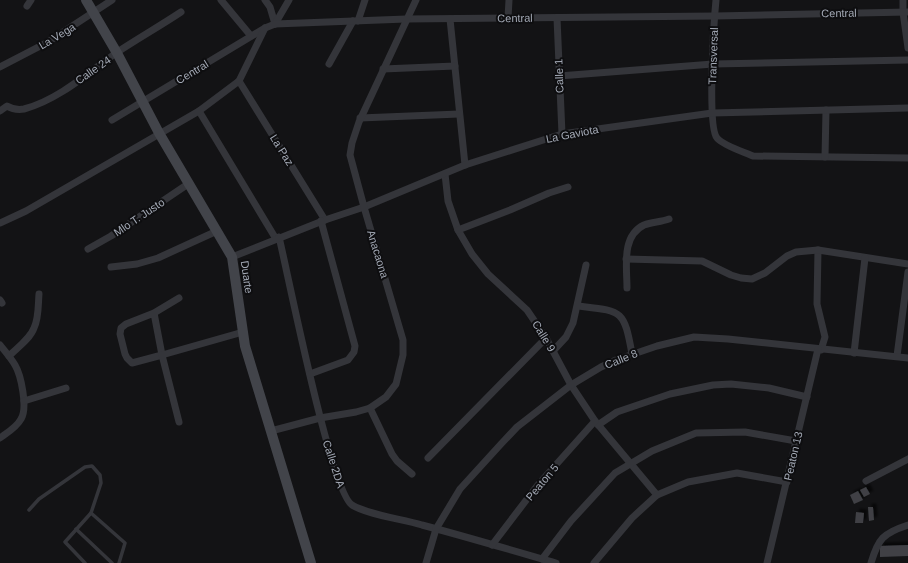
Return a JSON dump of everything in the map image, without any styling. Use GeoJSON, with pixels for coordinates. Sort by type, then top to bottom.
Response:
{"type":"FeatureCollection","features":[{"type":"Feature","properties":{"kind":"street","name":"Duarte"},"geometry":{"type":"LineString","coordinates":[[86,0],[117,53],[159,133],[232,257],[245,346],[310,563]]}},
{"type":"Feature","properties":{"kind":"street","name":"La Vega"},"geometry":{"type":"LineString","coordinates":[[0,67],[48,42],[112,0]]}},
{"type":"Feature","properties":{"kind":"street"},"geometry":{"type":"LineString","coordinates":[[221,0],[251,36]]}},
{"type":"Feature","properties":{"kind":"street"},"geometry":{"type":"LineString","coordinates":[[265,0],[270,7],[275,24]]}},
{"type":"Feature","properties":{"kind":"street"},"geometry":{"type":"LineString","coordinates":[[275,24],[289,0]]}},
{"type":"Feature","properties":{"kind":"street"},"geometry":{"type":"LineString","coordinates":[[329,64],[356,21],[365,0]]}},
{"type":"Feature","properties":{"kind":"street","name":"Anacaona"},"geometry":{"type":"LineString","coordinates":[[271,431],[320,418],[370,408],[386,397],[396,384],[403,355],[403,340],[350,155],[352,143],[360,118],[416,0]]}},
{"type":"Feature","properties":{"kind":"street"},"geometry":{"type":"LineString","coordinates":[[508,18],[509,0]]}},
{"type":"Feature","properties":{"kind":"street","name":"Transversal"},"geometry":{"type":"LineString","coordinates":[[716,0],[712,113],[714,133],[717,138],[722,142],[754,156],[825,157]]}},
{"type":"Feature","properties":{"kind":"street"},"geometry":{"type":"LineString","coordinates":[[903,0],[908,48]]}},
{"type":"Feature","properties":{"kind":"street","name":"Calle 24"},"geometry":{"type":"LineString","coordinates":[[0,111],[7,106],[14,109],[24,109],[47,100],[76,83],[117,53],[181,12]]}},
{"type":"Feature","properties":{"kind":"street","name":"Central"},"geometry":{"type":"LineString","coordinates":[[112,120],[251,36],[275,24],[406,19],[715,16],[905,12]]}},
{"type":"Feature","properties":{"kind":"street","name":"Calle 1"},"geometry":{"type":"LineString","coordinates":[[557,18],[562,134]]}},
{"type":"Feature","properties":{"kind":"street"},"geometry":{"type":"LineString","coordinates":[[450,19],[464,165]]}},
{"type":"Feature","properties":{"kind":"street"},"geometry":{"type":"LineString","coordinates":[[0,222],[26,211],[199,111],[240,81],[265,28]]}},
{"type":"Feature","properties":{"kind":"street"},"geometry":{"type":"LineString","coordinates":[[559,76],[713,64],[908,60]]}},
{"type":"Feature","properties":{"kind":"street"},"geometry":{"type":"LineString","coordinates":[[383,69],[455,66]]}},
{"type":"Feature","properties":{"kind":"street","name":"La Paz"},"geometry":{"type":"LineString","coordinates":[[240,81],[323,221],[355,346],[354,352],[348,360],[310,374]]}},
{"type":"Feature","properties":{"kind":"street","name":"La Gaviota"},"geometry":{"type":"LineString","coordinates":[[232,257],[278,238],[364,207],[464,165],[562,134],[712,113],[908,108]]}},
{"type":"Feature","properties":{"kind":"street"},"geometry":{"type":"LineString","coordinates":[[826,110],[825,157],[908,158]]}},
{"type":"Feature","properties":{"kind":"street","name":"Calle 2DA"},"geometry":{"type":"LineString","coordinates":[[199,111],[278,238],[320,418],[342,491],[351,504],[364,510],[556,563]]}},
{"type":"Feature","properties":{"kind":"street"},"geometry":{"type":"LineString","coordinates":[[360,118],[459,114]]}},
{"type":"Feature","properties":{"kind":"street","name":"Calle 9"},"geometry":{"type":"LineString","coordinates":[[445,174],[448,200],[458,230],[472,254],[488,274],[527,310],[546,338],[571,385],[597,423],[657,495]]}},
{"type":"Feature","properties":{"kind":"street","name":"Mlo T. Justo"},"geometry":{"type":"LineString","coordinates":[[88,249],[111,236],[188,184]]}},
{"type":"Feature","properties":{"kind":"street"},"geometry":{"type":"LineString","coordinates":[[458,230],[549,193],[568,187]]}},
{"type":"Feature","properties":{"kind":"street"},"geometry":{"type":"LineString","coordinates":[[627,288],[626,259],[629,244],[635,232],[645,225],[669,219]]}},
{"type":"Feature","properties":{"kind":"street"},"geometry":{"type":"LineString","coordinates":[[111,267],[137,264],[158,258],[217,231]]}},
{"type":"Feature","properties":{"kind":"street"},"geometry":{"type":"LineString","coordinates":[[626,259],[702,261],[732,275],[752,279],[765,273],[787,256],[796,252],[818,250],[908,264]]}},
{"type":"Feature","properties":{"kind":"street","name":"Peaton 13"},"geometry":{"type":"LineString","coordinates":[[767,563],[807,397],[825,336],[817,304],[818,250]]}},
{"type":"Feature","properties":{"kind":"street"},"geometry":{"type":"LineString","coordinates":[[854,353],[865,258]]}},
{"type":"Feature","properties":{"kind":"street"},"geometry":{"type":"LineString","coordinates":[[553,351],[566,337],[572,327],[578,306],[586,265]]}},
{"type":"Feature","properties":{"kind":"street"},"geometry":{"type":"LineString","coordinates":[[897,356],[908,272]]}},
{"type":"Feature","properties":{"kind":"street"},"geometry":{"type":"LineString","coordinates":[[9,356],[32,333],[35,328],[39,294]]}},
{"type":"Feature","properties":{"kind":"street"},"geometry":{"type":"LineString","coordinates":[[179,298],[154,313],[123,326],[120,334],[127,358],[132,363],[243,332]]}},
{"type":"Feature","properties":{"kind":"street"},"geometry":{"type":"LineString","coordinates":[[578,306],[607,309],[622,318],[628,330],[632,354]]}},
{"type":"Feature","properties":{"kind":"street"},"geometry":{"type":"LineString","coordinates":[[154,313],[162,355],[179,422]]}},
{"type":"Feature","properties":{"kind":"street","name":"Calle 8"},"geometry":{"type":"LineString","coordinates":[[426,563],[436,529],[460,489],[517,427],[571,385],[601,367],[632,354],[694,337],[728,339],[908,358]]}},
{"type":"Feature","properties":{"kind":"street"},"geometry":{"type":"LineString","coordinates":[[428,458],[546,338]]}},
{"type":"Feature","properties":{"kind":"street"},"geometry":{"type":"LineString","coordinates":[[0,345],[16,366],[24,402],[24,413],[22,418],[0,438]]}},
{"type":"Feature","properties":{"kind":"street","name":"Peaton 5"},"geometry":{"type":"LineString","coordinates":[[492,545],[537,486],[597,423],[617,412],[670,394],[713,385],[731,384],[769,388],[807,397]]}},
{"type":"Feature","properties":{"kind":"street"},"geometry":{"type":"LineString","coordinates":[[24,402],[66,388]]}},
{"type":"Feature","properties":{"kind":"street"},"geometry":{"type":"LineString","coordinates":[[370,408],[392,454],[412,474]]}},
{"type":"Feature","properties":{"kind":"street"},"geometry":{"type":"LineString","coordinates":[[542,559],[571,521],[615,473],[652,451],[696,433],[744,432],[796,441]]}},
{"type":"Feature","properties":{"kind":"street"},"geometry":{"type":"LineString","coordinates":[[866,481],[908,460]]}},
{"type":"Feature","properties":{"kind":"street"},"geometry":{"type":"LineString","coordinates":[[594,563],[632,518],[657,495],[688,482],[737,473],[787,482]]}},
{"type":"Feature","properties":{"kind":"street"},"geometry":{"type":"LineString","coordinates":[[871,563],[876,546],[880,540],[890,532],[908,525]]}},
{"type":"Feature","properties":{"kind":"lane"},"geometry":{"type":"LineString","coordinates":[[29,510],[39,499],[85,467],[92,466],[100,475],[101,483],[91,513],[65,542],[85,563]]}},
{"type":"Feature","properties":{"kind":"lane"},"geometry":{"type":"LineString","coordinates":[[91,513],[125,542],[120,563]]}},
{"type":"Feature","properties":{"kind":"lane"},"geometry":{"type":"LineString","coordinates":[[76,529],[112,563]]}},
{"type":"Feature","properties":{"kind":"building"},"geometry":{"type":"Polygon","coordinates":[[[866,487],[870,494],[864,497],[860,490],[866,487]]]}},
{"type":"Feature","properties":{"kind":"building"},"geometry":{"type":"Polygon","coordinates":[[[858,491],[863,500],[854,504],[850,495],[858,491]]]}},
{"type":"Feature","properties":{"kind":"building"},"geometry":{"type":"Polygon","coordinates":[[[868,507],[873,507],[874,520],[869,521],[868,507]]]}},
{"type":"Feature","properties":{"kind":"building"},"geometry":{"type":"Polygon","coordinates":[[[856,512],[864,513],[863,523],[855,523],[856,512]]]}},
{"type":"Feature","properties":{"kind":"building"},"geometry":{"type":"Polygon","coordinates":[[[908,545],[908,556],[880,557],[880,546],[908,545]]]}}]}
